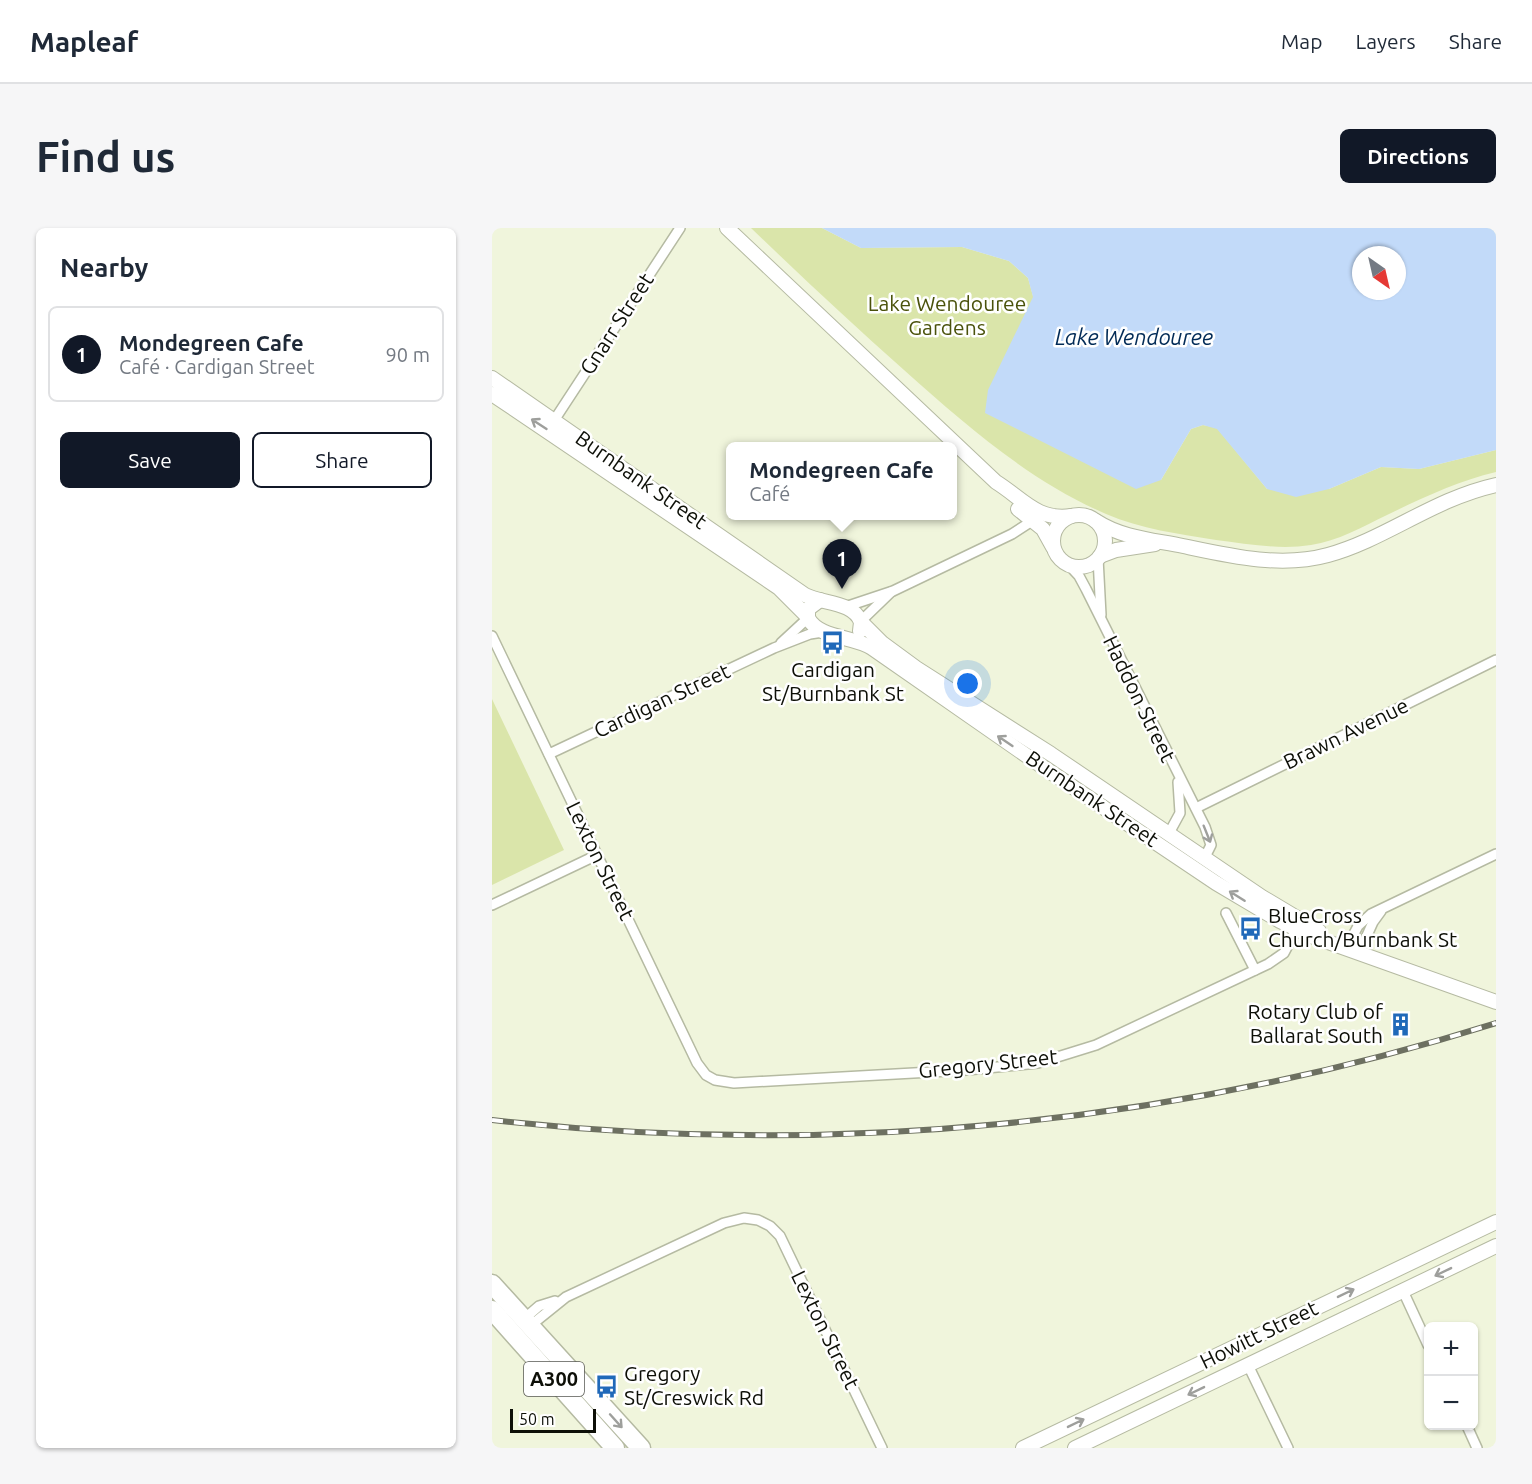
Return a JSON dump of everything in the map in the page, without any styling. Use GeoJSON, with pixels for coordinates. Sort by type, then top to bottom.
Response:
{"type":"FeatureCollection","features":[{"type":"Feature","properties":{"kind":"highway","name":"A300"},"geometry":{"type":"LineString","coordinates":[[492,1284],[615,1448]]}},
{"type":"Feature","properties":{"kind":"highway","name":"A300"},"geometry":{"type":"LineString","coordinates":[[492,1310],[522,1326],[641,1448]]}},
{"type":"Feature","properties":{"kind":"main road"},"geometry":{"type":"LineString","coordinates":[[727,228],[954,442]]}},
{"type":"Feature","properties":{"kind":"main road","name":"Burnbank Street"},"geometry":{"type":"LineString","coordinates":[[492,378],[555,419],[806,596],[842,607],[855,614],[882,643],[908,663],[1051,754],[1164,840],[1190,866],[1296,930],[1496,1002]]}},
{"type":"Feature","properties":{"kind":"main road","name":"Burnbank Street"},"geometry":{"type":"LineString","coordinates":[[492,394],[774,585],[799,605],[814,626],[860,641],[872,648],[1164,840],[1204,858],[1271,903],[1353,949]]}},
{"type":"Feature","properties":{"kind":"main road"},"geometry":{"type":"LineString","coordinates":[[957,445],[996,482],[1035,511],[1056,518],[1089,516],[1118,533],[1262,560],[1309,559],[1340,551],[1450,498],[1496,485]]}},
{"type":"Feature","properties":{"kind":"main road"},"geometry":{"type":"LineString","coordinates":[[996,482],[1015,506],[1046,533],[1056,554],[1066,563],[1083,566],[1116,550],[1169,543]]}},
{"type":"Feature","properties":{"kind":"main road"},"geometry":{"type":"LineString","coordinates":[[1053,547],[1056,528],[1071,516]]}},
{"type":"Feature","properties":{"kind":"main road"},"geometry":{"type":"LineString","coordinates":[[1096,521],[1104,534],[1103,549],[1099,557]]}},
{"type":"Feature","properties":{"kind":"main road"},"geometry":{"type":"LineString","coordinates":[[808,617],[811,605],[820,600]]}},
{"type":"Feature","properties":{"kind":"main road"},"geometry":{"type":"LineString","coordinates":[[845,638],[858,632],[861,621]]}},
{"type":"Feature","properties":{"kind":"main road"},"geometry":{"type":"LineString","coordinates":[[1190,866],[1204,858]]}},
{"type":"Feature","properties":{"kind":"main road","name":"Howitt Street"},"geometry":{"type":"LineString","coordinates":[[1023,1448],[1496,1222]]}},
{"type":"Feature","properties":{"kind":"main road","name":"Howitt Street"},"geometry":{"type":"LineString","coordinates":[[1075,1448],[1496,1246]]}},
{"type":"Feature","properties":{"kind":"street","name":"Gnarr Street"},"geometry":{"type":"LineString","coordinates":[[555,419],[680,228]]}},
{"type":"Feature","properties":{"kind":"street"},"geometry":{"type":"LineString","coordinates":[[842,607],[851,607],[893,591],[1012,534],[1032,521]]}},
{"type":"Feature","properties":{"kind":"street","name":"Haddon Street"},"geometry":{"type":"LineString","coordinates":[[1099,557],[1098,592],[1103,626]]}},
{"type":"Feature","properties":{"kind":"street","name":"Haddon Street"},"geometry":{"type":"LineString","coordinates":[[1066,563],[1079,576],[1175,771],[1196,808],[1211,843],[1204,858]]}},
{"type":"Feature","properties":{"kind":"street"},"geometry":{"type":"LineString","coordinates":[[861,621],[893,591]]}},
{"type":"Feature","properties":{"kind":"street","name":"Cardigan Street"},"geometry":{"type":"LineString","coordinates":[[774,648],[793,635],[808,617]]}},
{"type":"Feature","properties":{"kind":"street","name":"Cardigan Street"},"geometry":{"type":"LineString","coordinates":[[549,754],[774,648],[810,634],[830,633]]}},
{"type":"Feature","properties":{"kind":"street","name":"Lexton Street"},"geometry":{"type":"LineString","coordinates":[[492,636],[697,1063],[706,1075],[715,1080]]}},
{"type":"Feature","properties":{"kind":"street","name":"Brawn Avenue"},"geometry":{"type":"LineString","coordinates":[[1196,808],[1496,660]]}},
{"type":"Feature","properties":{"kind":"street","name":"Haddon Street"},"geometry":{"type":"LineString","coordinates":[[1164,840],[1180,813],[1175,771]]}},
{"type":"Feature","properties":{"kind":"street"},"geometry":{"type":"LineString","coordinates":[[1353,949],[1361,922],[1391,904],[1496,854]]}},
{"type":"Feature","properties":{"kind":"street"},"geometry":{"type":"LineString","coordinates":[[492,905],[597,855]]}},
{"type":"Feature","properties":{"kind":"street"},"geometry":{"type":"LineString","coordinates":[[1226,913],[1255,970]]}},
{"type":"Feature","properties":{"kind":"street","name":"Gregory Street"},"geometry":{"type":"LineString","coordinates":[[715,1080],[734,1083],[776,1081],[967,1070],[1044,1062],[1096,1045],[1255,970],[1284,952],[1296,930]]}},
{"type":"Feature","properties":{"kind":"street","name":"Lexton Street"},"geometry":{"type":"LineString","coordinates":[[522,1326],[566,1297],[724,1223],[744,1218],[758,1220],[770,1226],[780,1236],[882,1448]]}},
{"type":"Feature","properties":{"kind":"street"},"geometry":{"type":"LineString","coordinates":[[1403,1291],[1424,1336]]}},
{"type":"Feature","properties":{"kind":"street"},"geometry":{"type":"LineString","coordinates":[[1248,1365],[1288,1448]]}},
{"type":"Feature","properties":{"kind":"street"},"geometry":{"type":"LineString","coordinates":[[1469,1430],[1477,1448]]}},
{"type":"Feature","properties":{"kind":"green space","name":"Lake Wendouree Gardens"},"geometry":{"type":"Polygon","coordinates":[[[751,228],[822,228],[861,248],[962,247],[1009,261],[1028,278],[1033,296],[1161,480],[1191,429],[1203,425],[1217,428],[1267,489],[1329,489],[1381,467],[1419,469],[1496,450],[1496,472],[1440,490],[1359,529],[1311,545],[1275,547],[1252,545],[1133,524],[1106,514],[1050,485],[999,450],[865,335],[751,228]]]}},
{"type":"Feature","properties":{"kind":"green space"},"geometry":{"type":"Polygon","coordinates":[[[492,699],[564,850],[492,885],[492,699]]]}},
{"type":"Feature","properties":{"kind":"water","name":"Lake Wendouree"},"geometry":{"type":"Polygon","coordinates":[[[822,228],[1496,228],[1496,450],[1419,469],[1381,467],[1329,489],[1296,497],[1267,489],[1217,429],[1203,425],[1191,429],[1161,480],[1136,489],[985,413],[988,390],[1033,297],[1028,278],[1009,261],[962,247],[861,248],[822,228]]]}},
{"type":"Feature","properties":{"kind":"railway"},"geometry":{"type":"LineString","coordinates":[[492,1120],[619,1131],[746,1135],[873,1133],[999,1124],[1125,1109],[1250,1087],[1373,1058],[1496,1023]]}},
{"type":"Feature","properties":{"kind":"place","name":"Mondegreen Cafe"},"geometry":{"type":"Point","coordinates":[842,589]}},
{"type":"Feature","properties":{"kind":"place","name":"Cardigan St/Burnbank St"},"geometry":{"type":"Point","coordinates":[833,642]}},
{"type":"Feature","properties":{"kind":"place","name":"BlueCross Church/Burnbank St"},"geometry":{"type":"Point","coordinates":[1250,928]}},
{"type":"Feature","properties":{"kind":"place","name":"Rotary Club of Ballarat South"},"geometry":{"type":"Point","coordinates":[1401,1024]}},
{"type":"Feature","properties":{"kind":"place","name":"Gregory St/Creswick Rd"},"geometry":{"type":"Point","coordinates":[606,1386]}}]}
